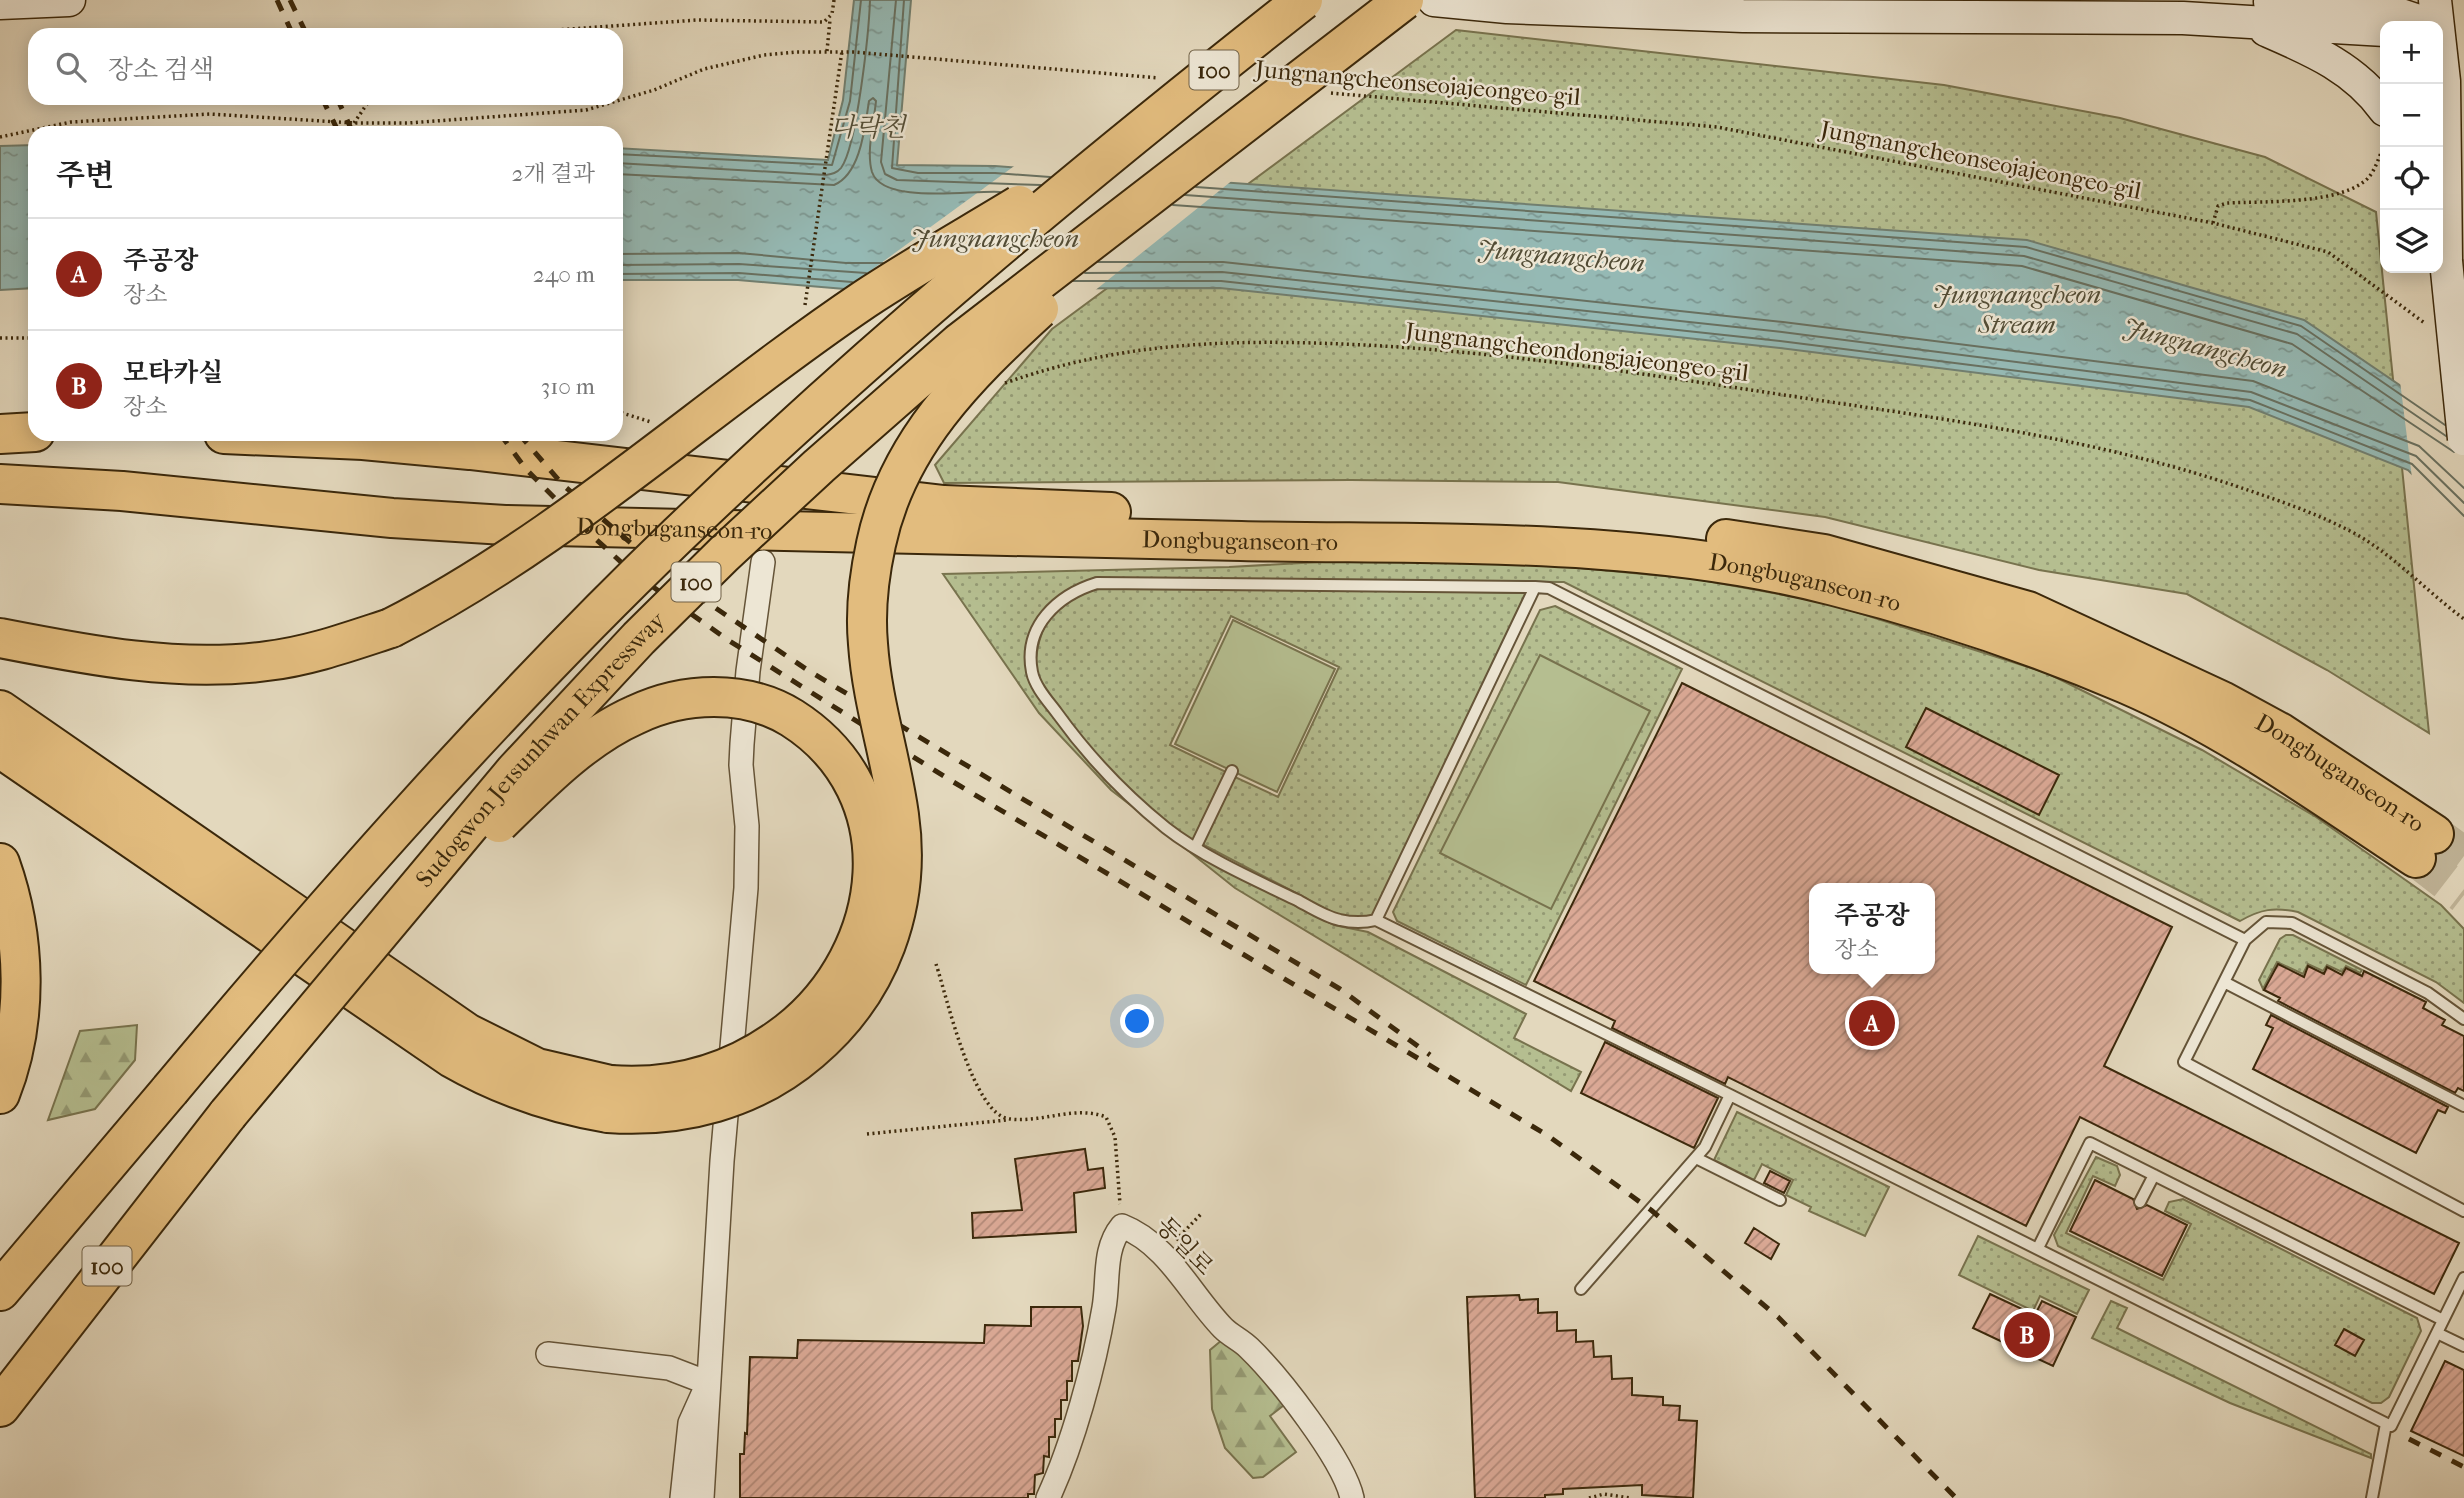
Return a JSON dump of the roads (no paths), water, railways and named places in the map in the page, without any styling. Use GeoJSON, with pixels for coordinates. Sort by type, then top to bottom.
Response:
{"type":"FeatureCollection","features":[{"type":"Feature","properties":{"kind":"highway","name":"Sudogwon Je1sunhwan Expressway"},"geometry":{"type":"LineString","coordinates":[[0,1291],[350,878],[588,625],[666,547],[858,367],[1125,140],[1303,0]]}},
{"type":"Feature","properties":{"kind":"highway","name":"Sudogwon Je1sunhwan Expressway"},"geometry":{"type":"LineString","coordinates":[[0,1407],[222,1120],[515,771],[639,638],[818,466],[959,343],[1404,0]]}},
{"type":"Feature","properties":{"kind":"highway"},"geometry":{"type":"LineString","coordinates":[[0,748],[452,1058],[537,1097],[609,1099],[676,1112],[707,1105],[754,1088],[794,1065],[840,1022],[866,988],[891,933],[902,881],[899,813],[876,704],[867,625],[876,544],[895,486],[928,425],[975,369],[1239,125]]}},
{"type":"Feature","properties":{"kind":"highway"},"geometry":{"type":"LineString","coordinates":[[0,638],[118,660],[196,664],[266,662],[333,647],[391,628],[450,598],[513,558],[865,299],[1125,140]]}},
{"type":"Feature","properties":{"kind":"highway"},"geometry":{"type":"LineString","coordinates":[[0,433],[28,432]]}},
{"type":"Feature","properties":{"kind":"highway","name":"Dongbuganseon-ro"},"geometry":{"type":"LineString","coordinates":[[0,484],[122,491],[392,518],[505,524],[1245,541],[1497,543],[1598,549],[1700,560],[1832,585],[1984,629],[2129,685],[2425,846],[2281,733],[2133,660],[2028,611],[1824,554],[1616,526],[1487,517],[1189,515],[944,505],[374,441]]}},
{"type":"Feature","properties":{"kind":"highway"},"geometry":{"type":"LineString","coordinates":[[0,710],[467,1032],[537,1068],[609,1099],[655,1085],[704,1076],[766,1047],[814,1007],[832,984],[856,940],[867,909],[874,863],[866,809],[848,771],[830,748],[779,710],[731,698],[684,699],[641,712],[603,733],[499,822],[222,1120]]}},
{"type":"Feature","properties":{"kind":"highway"},"geometry":{"type":"LineString","coordinates":[[0,863],[17,933],[20,975],[18,1032],[0,1094]]}},
{"type":"Feature","properties":{"kind":"street"},"geometry":{"type":"LineString","coordinates":[[0,3],[69,0]]}},
{"type":"Feature","properties":{"kind":"street"},"geometry":{"type":"LineString","coordinates":[[1434,0],[1507,7],[1743,16],[2112,16],[2256,6],[2374,6],[2430,21]]}},
{"type":"Feature","properties":{"kind":"street"},"geometry":{"type":"LineString","coordinates":[[2256,6],[2380,29]]}},
{"type":"Feature","properties":{"kind":"street"},"geometry":{"type":"LineString","coordinates":[[2256,6],[2371,90],[2380,103]]}},
{"type":"Feature","properties":{"kind":"street"},"geometry":{"type":"LineString","coordinates":[[2443,62],[2449,250],[2439,316],[2464,439]]}},
{"type":"Feature","properties":{"kind":"street"},"geometry":{"type":"LineString","coordinates":[[702,1498],[722,1161],[746,888],[747,826],[741,765],[742,744],[748,671],[763,562]]}},
{"type":"Feature","properties":{"kind":"street","name":"동일로"},"geometry":{"type":"LineString","coordinates":[[1048,1498],[1080,1406],[1104,1307],[1110,1240],[1122,1226],[1133,1230],[1160,1251],[1224,1329],[1249,1348],[1323,1438],[1349,1485],[1352,1498]]}},
{"type":"Feature","properties":{"kind":"street"},"geometry":{"type":"LineString","coordinates":[[548,1354],[669,1368],[708,1383]]}},
{"type":"Feature","properties":{"kind":"street"},"geometry":{"type":"LineString","coordinates":[[682,1498],[690,1423],[708,1383]]}},
{"type":"Feature","properties":{"kind":"lane"},"geometry":{"type":"LineString","coordinates":[[2245,940],[1549,588],[1097,583],[1074,590],[1051,606],[1038,628],[1032,651],[1031,671],[1036,684],[1070,731],[1117,785],[1168,830],[1250,878],[1336,920],[1358,924],[1376,920],[2386,1424],[2391,1426],[2464,1278]]}},
{"type":"Feature","properties":{"kind":"lane"},"geometry":{"type":"LineString","coordinates":[[1376,920],[1535,587]]}},
{"type":"Feature","properties":{"kind":"lane"},"geometry":{"type":"LineString","coordinates":[[1196,846],[1232,771]]}},
{"type":"Feature","properties":{"kind":"lane"},"geometry":{"type":"LineString","coordinates":[[2464,1019],[2428,993],[2292,923],[2266,922],[2245,940],[2184,1062],[2464,1211]]}},
{"type":"Feature","properties":{"kind":"lane"},"geometry":{"type":"LineString","coordinates":[[2224,982],[2464,1105]]}},
{"type":"Feature","properties":{"kind":"lane"},"geometry":{"type":"LineString","coordinates":[[1581,1289],[1705,1147],[1730,1095]]}},
{"type":"Feature","properties":{"kind":"lane"},"geometry":{"type":"LineString","coordinates":[[2038,1248],[2090,1143],[2443,1320]]}},
{"type":"Feature","properties":{"kind":"lane"},"geometry":{"type":"LineString","coordinates":[[1696,1158],[1780,1200]]}},
{"type":"Feature","properties":{"kind":"lane"},"geometry":{"type":"LineString","coordinates":[[2140,1202],[2154,1175]]}},
{"type":"Feature","properties":{"kind":"lane"},"geometry":{"type":"LineString","coordinates":[[2437,1333],[2464,1346]]}},
{"type":"Feature","properties":{"kind":"lane"},"geometry":{"type":"LineString","coordinates":[[2372,1498],[2386,1424]]}},
{"type":"Feature","properties":{"kind":"water","name":"Jungnangcheon Stream"},"geometry":{"type":"Polygon","coordinates":[[[854,0],[911,0],[897,165],[995,166],[2027,240],[2304,320],[2464,429],[2464,526],[2408,470],[2249,407],[1780,348],[1220,288],[845,289],[738,280],[623,280],[623,148],[828,160],[843,100],[854,0]]]}},
{"type":"Feature","properties":{"kind":"water"},"geometry":{"type":"Polygon","coordinates":[[[28,145],[28,288],[0,290],[0,146],[28,145]]]}},
{"type":"Feature","properties":{"kind":"tunnel"},"geometry":{"type":"LineString","coordinates":[[2434,834],[2464,856]]}},
{"type":"Feature","properties":{"kind":"tunnel"},"geometry":{"type":"LineString","coordinates":[[2416,858],[2464,895]]}},
{"type":"Feature","properties":{"kind":"railway"},"geometry":{"type":"LineString","coordinates":[[277,0],[290,28]]}},
{"type":"Feature","properties":{"kind":"railway"},"geometry":{"type":"LineString","coordinates":[[290,0],[304,28]]}},
{"type":"Feature","properties":{"kind":"railway"},"geometry":{"type":"LineString","coordinates":[[325,105],[336,126]]}},
{"type":"Feature","properties":{"kind":"railway"},"geometry":{"type":"LineString","coordinates":[[340,105],[350,126]]}},
{"type":"Feature","properties":{"kind":"railway"},"geometry":{"type":"LineString","coordinates":[[505,441],[526,469],[632,572],[728,640],[950,780],[1547,1135],[1651,1210],[1778,1317],[1956,1498]]}},
{"type":"Feature","properties":{"kind":"railway"},"geometry":{"type":"LineString","coordinates":[[525,441],[563,485],[674,580],[809,671],[1340,989],[1430,1055]]}},
{"type":"Feature","properties":{"kind":"railway"},"geometry":{"type":"LineString","coordinates":[[2409,1439],[2464,1467]]}},
{"type":"Feature","properties":{"kind":"place","name":"주공장"},"geometry":{"type":"Point","coordinates":[1872,1023]}},
{"type":"Feature","properties":{"kind":"place","name":"모타카실"},"geometry":{"type":"Point","coordinates":[2027,1335]}},
{"type":"Feature","properties":{"kind":"water label","name":"다락천"},"geometry":{"type":"Point","coordinates":[868,127]}},
{"type":"Feature","properties":{"kind":"water label","name":"Jungnangcheon"},"geometry":{"type":"Point","coordinates":[995,238]}},
{"type":"Feature","properties":{"kind":"water label","name":"Jungnangcheon"},"geometry":{"type":"Point","coordinates":[1561,256]}},
{"type":"Feature","properties":{"kind":"water label","name":"Jungnangcheon"},"geometry":{"type":"Point","coordinates":[2205,348]}}]}
